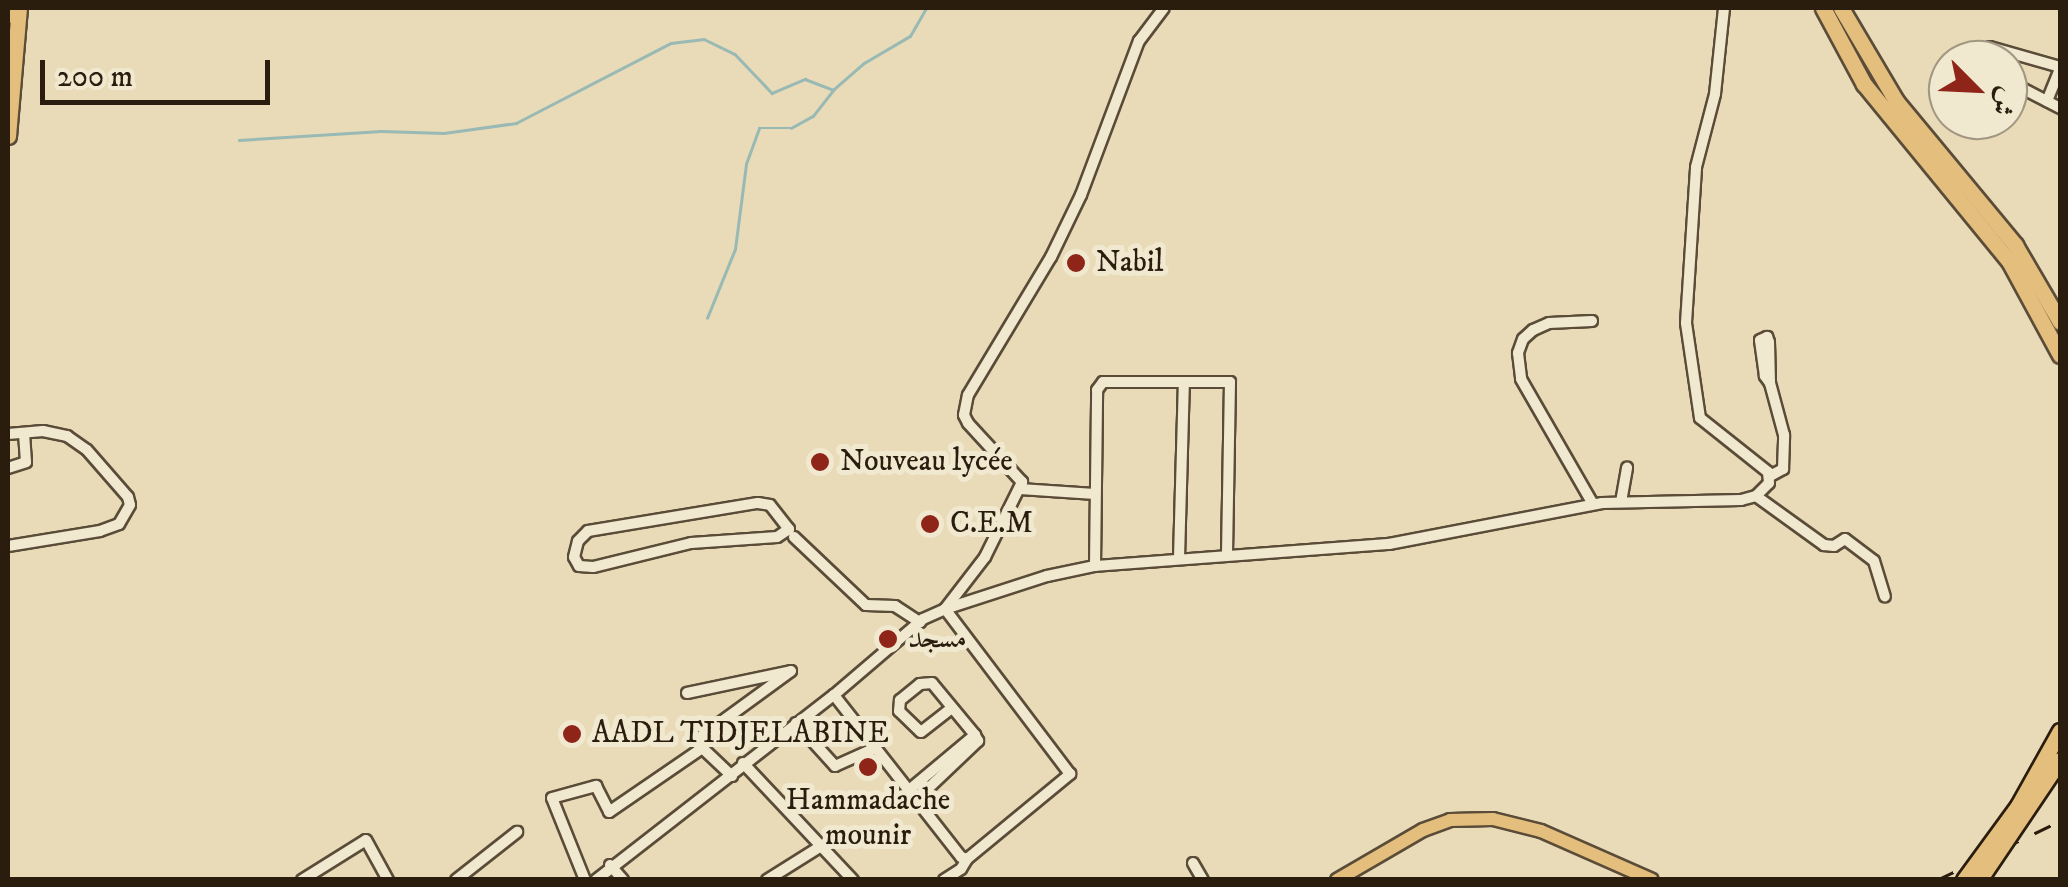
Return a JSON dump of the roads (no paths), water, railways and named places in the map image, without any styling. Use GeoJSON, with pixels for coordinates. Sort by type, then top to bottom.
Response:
{"type":"FeatureCollection","features":[{"type":"Feature","properties":{"kind":"highway"},"geometry":{"type":"LineString","coordinates":[[8,136],[19,8]]}},
{"type":"Feature","properties":{"kind":"highway"},"geometry":{"type":"LineString","coordinates":[[1823,8],[1864,84],[2010,261],[2060,354]]}},
{"type":"Feature","properties":{"kind":"highway"},"geometry":{"type":"LineString","coordinates":[[1841,8],[1896,101],[2015,245],[2060,322]]}},
{"type":"Feature","properties":{"kind":"highway"},"geometry":{"type":"LineString","coordinates":[[1964,880],[2018,806],[2060,731]]}},
{"type":"Feature","properties":{"kind":"highway"},"geometry":{"type":"LineString","coordinates":[[1979,880],[2060,760]]}},
{"type":"Feature","properties":{"kind":"main road"},"geometry":{"type":"LineString","coordinates":[[1337,880],[1423,830],[1450,820],[1493,819],[1541,831],[1652,880]]}},
{"type":"Feature","properties":{"kind":"street"},"geometry":{"type":"LineString","coordinates":[[944,609],[985,557],[1020,488],[1019,476],[968,423],[964,415],[968,394],[1051,257],[1081,195],[1139,41],[1164,8]]}},
{"type":"Feature","properties":{"kind":"street"},"geometry":{"type":"LineString","coordinates":[[1724,8],[1715,94],[1692,198],[1688,338],[1702,422],[1770,476]]}},
{"type":"Feature","properties":{"kind":"street"},"geometry":{"type":"LineString","coordinates":[[2028,58],[2060,67],[2047,101]]}},
{"type":"Feature","properties":{"kind":"street"},"geometry":{"type":"LineString","coordinates":[[2028,91],[2060,108]]}},
{"type":"Feature","properties":{"kind":"street"},"geometry":{"type":"LineString","coordinates":[[1592,321],[1549,323],[1532,330],[1518,352],[1522,380],[1593,504]]}},
{"type":"Feature","properties":{"kind":"street"},"geometry":{"type":"LineString","coordinates":[[1095,566],[1099,385],[1225,381],[1232,386],[1227,554]]}},
{"type":"Feature","properties":{"kind":"street"},"geometry":{"type":"LineString","coordinates":[[1770,383],[1784,445],[1782,471],[1770,476]]}},
{"type":"Feature","properties":{"kind":"street"},"geometry":{"type":"LineString","coordinates":[[1179,558],[1184,384]]}},
{"type":"Feature","properties":{"kind":"street"},"geometry":{"type":"LineString","coordinates":[[8,434],[55,432],[78,442],[128,497],[129,512],[119,524],[100,531],[8,546]]}},
{"type":"Feature","properties":{"kind":"street"},"geometry":{"type":"LineString","coordinates":[[8,468],[26,462],[24,433]]}},
{"type":"Feature","properties":{"kind":"street"},"geometry":{"type":"LineString","coordinates":[[1620,502],[1627,468]]}},
{"type":"Feature","properties":{"kind":"street"},"geometry":{"type":"LineString","coordinates":[[596,880],[610,864],[732,776],[920,622],[944,609],[1047,576],[1095,566],[1389,544],[1593,504],[1741,500],[1756,496],[1767,487],[1770,476]]}},
{"type":"Feature","properties":{"kind":"street"},"geometry":{"type":"LineString","coordinates":[[1020,488],[1095,494]]}},
{"type":"Feature","properties":{"kind":"street"},"geometry":{"type":"LineString","coordinates":[[1756,496],[1824,545],[1834,546],[1842,538],[1861,551],[1878,566],[1885,596]]}},
{"type":"Feature","properties":{"kind":"street"},"geometry":{"type":"LineString","coordinates":[[792,533],[691,543],[593,568],[580,566],[574,557],[578,541],[588,531],[770,504],[792,533],[866,605],[895,606],[920,622]]}},
{"type":"Feature","properties":{"kind":"street"},"geometry":{"type":"LineString","coordinates":[[944,609],[1070,774],[944,880]]}},
{"type":"Feature","properties":{"kind":"street"},"geometry":{"type":"LineString","coordinates":[[686,692],[790,672],[695,741],[732,776]]}},
{"type":"Feature","properties":{"kind":"street"},"geometry":{"type":"LineString","coordinates":[[912,795],[977,746],[974,734],[952,708],[926,681],[898,706],[921,732],[952,708]]}},
{"type":"Feature","properties":{"kind":"street"},"geometry":{"type":"LineString","coordinates":[[834,695],[967,859]]}},
{"type":"Feature","properties":{"kind":"street"},"geometry":{"type":"LineString","coordinates":[[796,724],[836,766],[876,748]]}},
{"type":"Feature","properties":{"kind":"street"},"geometry":{"type":"LineString","coordinates":[[585,880],[552,798],[596,786],[610,812],[701,749]]}},
{"type":"Feature","properties":{"kind":"street"},"geometry":{"type":"LineString","coordinates":[[744,763],[853,880]]}},
{"type":"Feature","properties":{"kind":"street"},"geometry":{"type":"LineString","coordinates":[[456,880],[517,832]]}},
{"type":"Feature","properties":{"kind":"street"},"geometry":{"type":"LineString","coordinates":[[302,880],[366,840],[388,880]]}},
{"type":"Feature","properties":{"kind":"street"},"geometry":{"type":"LineString","coordinates":[[767,880],[821,846]]}},
{"type":"Feature","properties":{"kind":"street"},"geometry":{"type":"LineString","coordinates":[[1193,863],[1203,880]]}},
{"type":"Feature","properties":{"kind":"street"},"geometry":{"type":"LineString","coordinates":[[610,864],[623,880]]}},
{"type":"Feature","properties":{"kind":"waterway"},"geometry":{"type":"LineString","coordinates":[[239,140],[381,131],[444,133],[516,123],[671,43],[704,39],[735,54],[772,93],[805,79],[833,90],[864,63],[910,36],[926,8]]}},
{"type":"Feature","properties":{"kind":"waterway"},"geometry":{"type":"LineString","coordinates":[[707,318],[735,249],[746,164],[759,128],[791,128],[813,116],[833,90]]}},
{"type":"Feature","properties":{"kind":"railway"},"geometry":{"type":"LineString","coordinates":[[1937,880],[2060,821]]}},
{"type":"Feature","properties":{"kind":"place","name":"Nabil"},"geometry":{"type":"Point","coordinates":[1076,263]}},
{"type":"Feature","properties":{"kind":"place","name":"Nouveau lycée"},"geometry":{"type":"Point","coordinates":[820,462]}},
{"type":"Feature","properties":{"kind":"place","name":"C.E.M"},"geometry":{"type":"Point","coordinates":[930,524]}},
{"type":"Feature","properties":{"kind":"place","name":"مسجد"},"geometry":{"type":"Point","coordinates":[888,639]}},
{"type":"Feature","properties":{"kind":"place","name":"AADL TIDJELABINE"},"geometry":{"type":"Point","coordinates":[572,734]}},
{"type":"Feature","properties":{"kind":"place","name":"Hammadache mounir"},"geometry":{"type":"Point","coordinates":[868,767]}}]}
